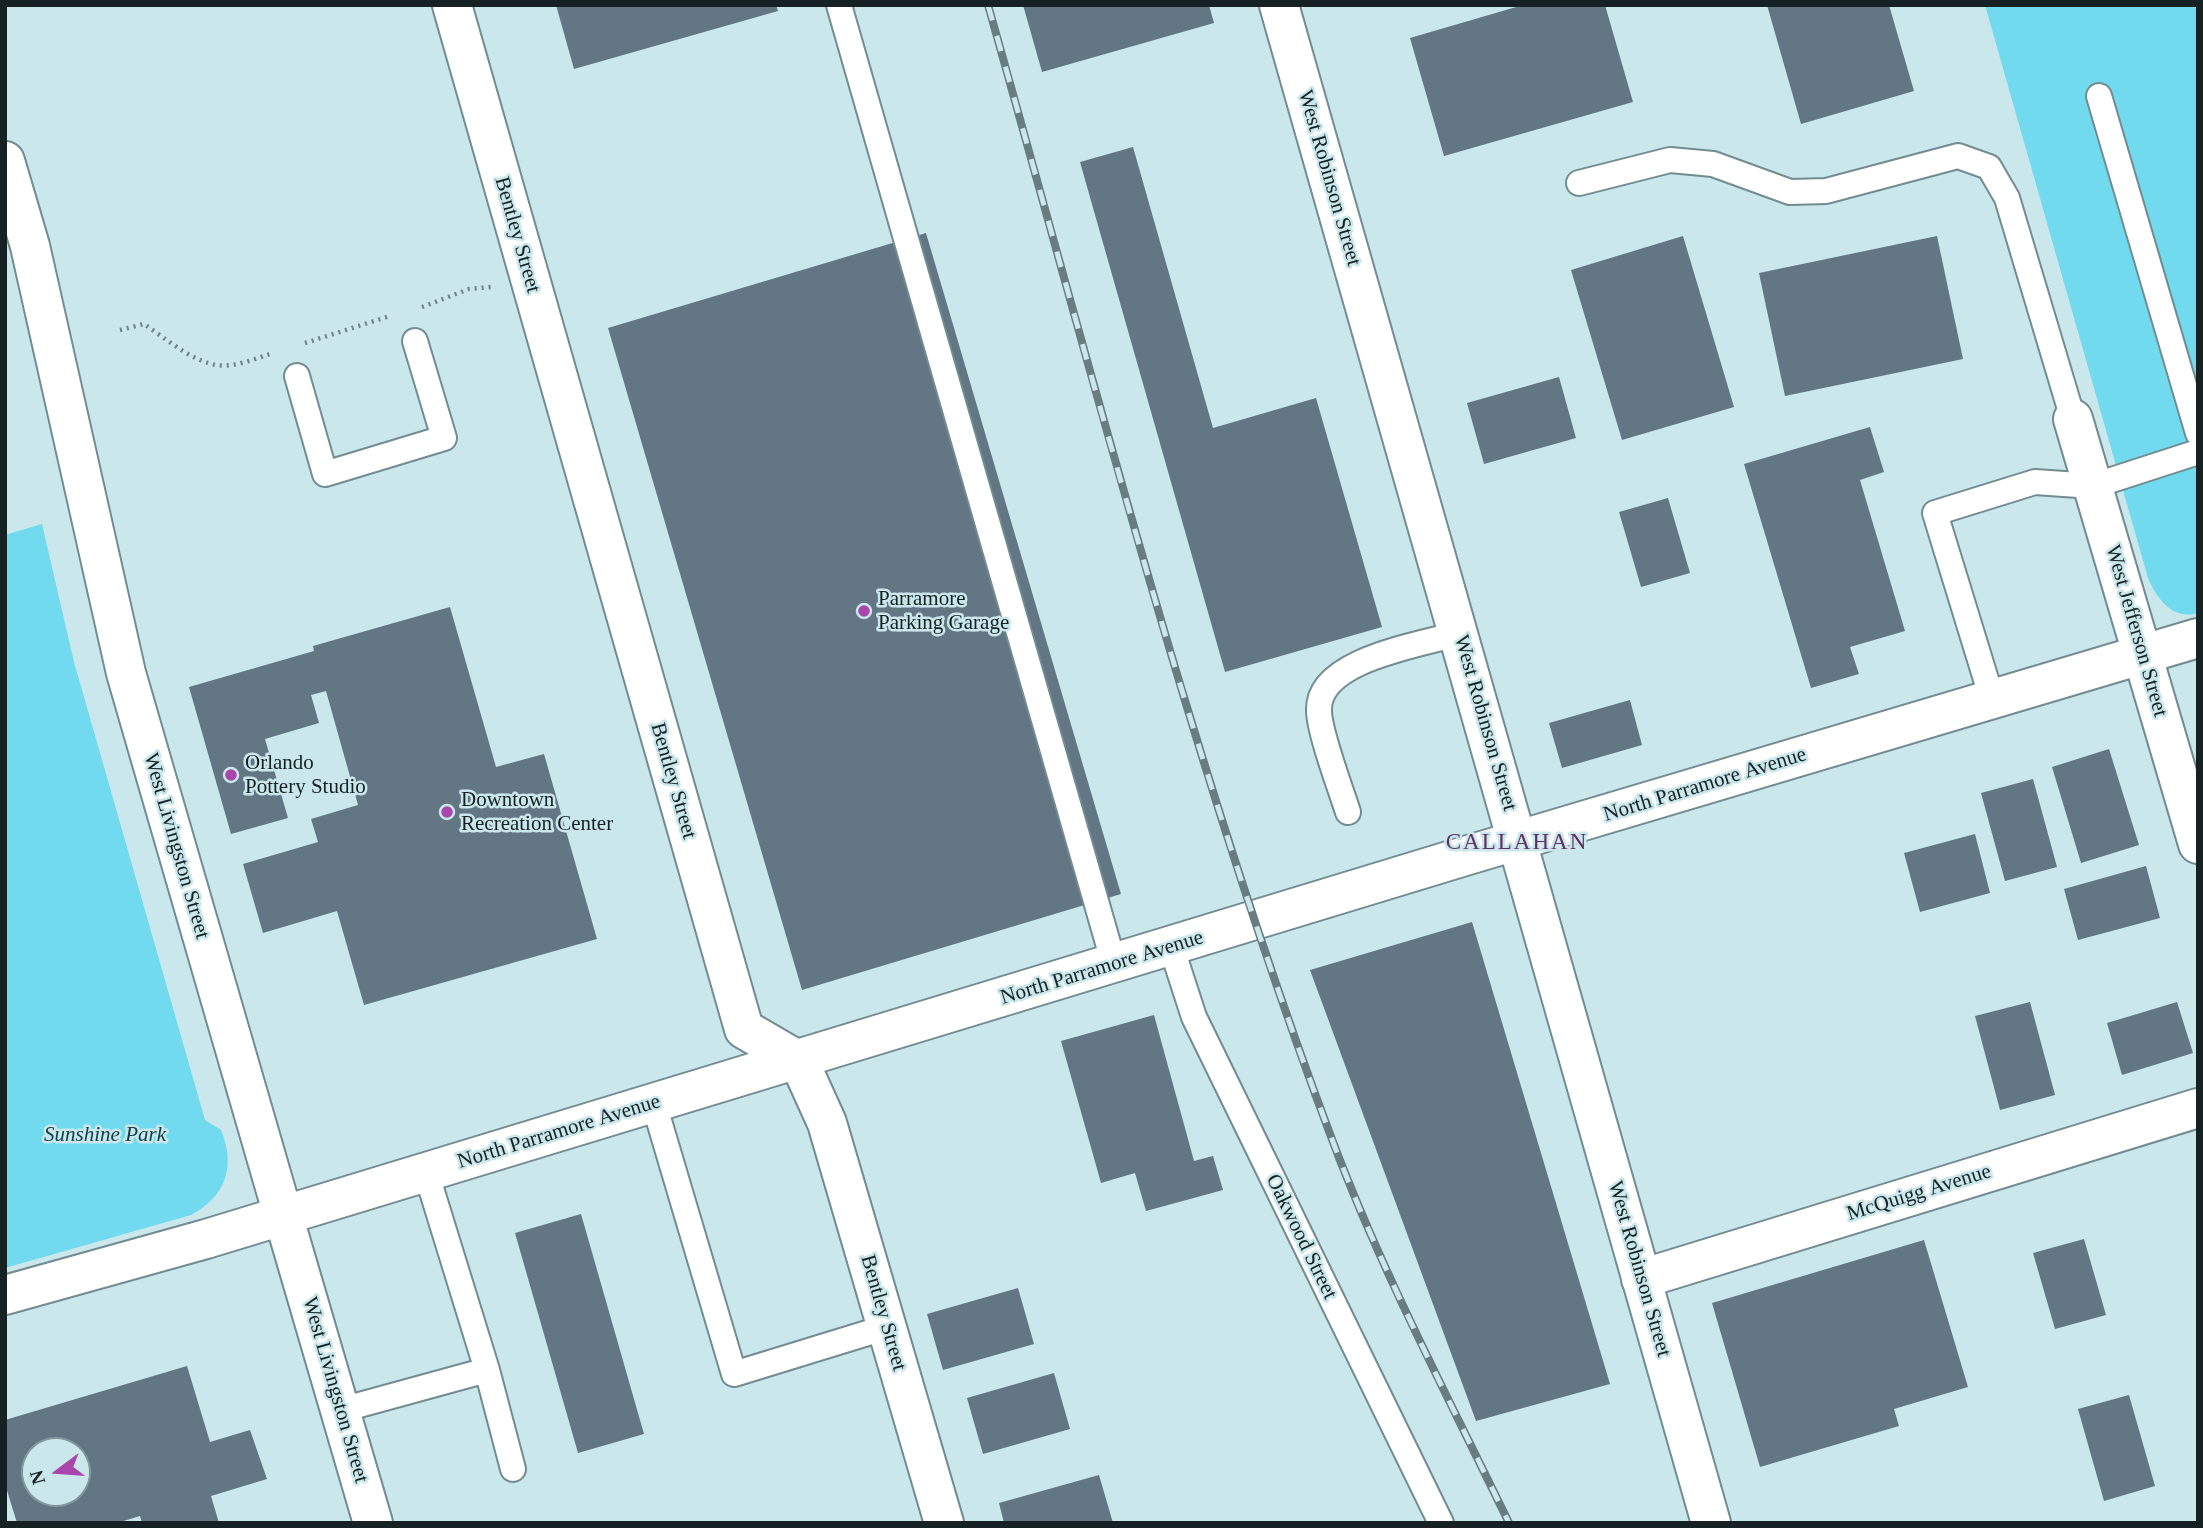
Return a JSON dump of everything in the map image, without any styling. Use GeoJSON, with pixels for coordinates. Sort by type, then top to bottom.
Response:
{"type":"FeatureCollection","features":[{"type":"Feature","properties":{"kind":"street","name":"Bentley Street"},"geometry":{"type":"LineString","coordinates":[[452,5],[744,1029],[799,1061],[827,1123],[944,1523]]}},
{"type":"Feature","properties":{"kind":"street","name":"West Robinson Street"},"geometry":{"type":"LineString","coordinates":[[1279,5],[1519,840],[1711,1523]]}},
{"type":"Feature","properties":{"kind":"street","name":"West Livingston Street"},"geometry":{"type":"LineString","coordinates":[[5,161],[30,246],[126,673],[373,1523]]}},
{"type":"Feature","properties":{"kind":"street","name":"West Jefferson Street"},"geometry":{"type":"LineString","coordinates":[[2073,419],[2198,844]]}},
{"type":"Feature","properties":{"kind":"street","name":"North Parramore Avenue"},"geometry":{"type":"LineString","coordinates":[[5,1295],[799,1061],[1519,840],[2198,638]]}},
{"type":"Feature","properties":{"kind":"street","name":"McQuigg Avenue"},"geometry":{"type":"LineString","coordinates":[[1641,1279],[2198,1108]]}},
{"type":"Feature","properties":{"kind":"lane"},"geometry":{"type":"LineString","coordinates":[[839,5],[1114,964]]}},
{"type":"Feature","properties":{"kind":"lane"},"geometry":{"type":"LineString","coordinates":[[2099,96],[2198,433]]}},
{"type":"Feature","properties":{"kind":"lane"},"geometry":{"type":"LineString","coordinates":[[1579,183],[1670,160],[1713,164],[1790,192],[1826,191],[1958,156],[1989,167],[2007,198],[2073,419]]}},
{"type":"Feature","properties":{"kind":"lane"},"geometry":{"type":"LineString","coordinates":[[297,376],[325,474],[444,438],[415,341]]}},
{"type":"Feature","properties":{"kind":"lane"},"geometry":{"type":"LineString","coordinates":[[1992,699],[1935,513],[2035,482],[2093,486],[2198,452]]}},
{"type":"Feature","properties":{"kind":"lane"},"geometry":{"type":"LineString","coordinates":[[1348,812],[1318,710],[1323,687],[1344,668],[1460,633]]}},
{"type":"Feature","properties":{"kind":"lane","name":"Oakwood Street"},"geometry":{"type":"LineString","coordinates":[[1171,946],[1194,1017],[1441,1523]]}},
{"type":"Feature","properties":{"kind":"lane"},"geometry":{"type":"LineString","coordinates":[[654,1104],[734,1374],[887,1327]]}},
{"type":"Feature","properties":{"kind":"lane"},"geometry":{"type":"LineString","coordinates":[[426,1172],[513,1469]]}},
{"type":"Feature","properties":{"kind":"lane"},"geometry":{"type":"LineString","coordinates":[[341,1410],[486,1370]]}},
{"type":"Feature","properties":{"kind":"path"},"geometry":{"type":"LineString","coordinates":[[418,308],[469,289],[531,285]]}},
{"type":"Feature","properties":{"kind":"path"},"geometry":{"type":"LineString","coordinates":[[302,344],[392,316]]}},
{"type":"Feature","properties":{"kind":"path"},"geometry":{"type":"LineString","coordinates":[[120,330],[144,324],[192,355],[217,366],[277,352]]}},
{"type":"Feature","properties":{"kind":"green space"},"geometry":{"type":"Polygon","coordinates":[[[1985,5],[2198,5],[2198,613],[2180,614],[2166,606],[2148,578],[1985,5]]]}},
{"type":"Feature","properties":{"kind":"green space","name":"Sunshine Park"},"geometry":{"type":"Polygon","coordinates":[[[42,524],[74,662],[205,1120],[221,1130],[228,1156],[225,1179],[220,1190],[213,1199],[191,1215],[5,1268],[5,535],[42,524]]]}},
{"type":"Feature","properties":{"kind":"building"},"geometry":{"type":"Polygon","coordinates":[[[556,5],[776,5],[778,11],[574,69],[556,5]]]}},
{"type":"Feature","properties":{"kind":"building"},"geometry":{"type":"Polygon","coordinates":[[[1023,5],[1209,5],[1214,23],[1042,72],[1023,5]]]}},
{"type":"Feature","properties":{"kind":"building"},"geometry":{"type":"Polygon","coordinates":[[[1523,5],[1605,5],[1633,102],[1444,156],[1410,38],[1523,5]]]}},
{"type":"Feature","properties":{"kind":"building"},"geometry":{"type":"Polygon","coordinates":[[[1767,5],[1889,5],[1914,91],[1801,124],[1767,5]]]}},
{"type":"Feature","properties":{"kind":"building"},"geometry":{"type":"Polygon","coordinates":[[[1133,147],[1213,428],[1316,398],[1382,627],[1225,672],[1080,162],[1133,147]]]}},
{"type":"Feature","properties":{"kind":"building","name":"Parramore Parking Garage"},"geometry":{"type":"Polygon","coordinates":[[[926,233],[1121,894],[802,990],[608,328],[926,233]]]}},
{"type":"Feature","properties":{"kind":"building"},"geometry":{"type":"Polygon","coordinates":[[[1683,236],[1734,407],[1622,440],[1571,270],[1683,236]]]}},
{"type":"Feature","properties":{"kind":"building"},"geometry":{"type":"Polygon","coordinates":[[[1937,236],[1963,359],[1785,396],[1759,273],[1937,236]]]}},
{"type":"Feature","properties":{"kind":"building"},"geometry":{"type":"Polygon","coordinates":[[[1559,377],[1576,438],[1484,464],[1467,403],[1559,377]]]}},
{"type":"Feature","properties":{"kind":"building"},"geometry":{"type":"Polygon","coordinates":[[[1870,427],[1884,472],[1860,480],[1905,631],[1850,647],[1859,674],[1811,688],[1744,464],[1870,427]]]}},
{"type":"Feature","properties":{"kind":"building"},"geometry":{"type":"Polygon","coordinates":[[[1668,498],[1690,573],[1641,587],[1619,512],[1668,498]]]}},
{"type":"Feature","properties":{"kind":"building","name":"Downtown Recreation Center"},"geometry":{"type":"Polygon","coordinates":[[[450,607],[496,767],[544,754],[597,939],[364,1005],[337,911],[263,933],[243,864],[318,842],[311,819],[358,805],[326,691],[311,695],[319,723],[265,739],[288,818],[231,834],[189,687],[314,651],[313,646],[450,607]]]}},
{"type":"Feature","properties":{"kind":"building"},"geometry":{"type":"Polygon","coordinates":[[[1630,700],[1642,745],[1562,768],[1549,723],[1630,700]]]}},
{"type":"Feature","properties":{"kind":"building"},"geometry":{"type":"Polygon","coordinates":[[[2109,749],[2139,845],[2081,863],[2052,767],[2109,749]]]}},
{"type":"Feature","properties":{"kind":"building"},"geometry":{"type":"Polygon","coordinates":[[[2033,779],[2057,867],[2005,881],[1981,793],[2033,779]]]}},
{"type":"Feature","properties":{"kind":"building"},"geometry":{"type":"Polygon","coordinates":[[[1975,834],[1990,893],[1920,912],[1904,853],[1975,834]]]}},
{"type":"Feature","properties":{"kind":"building"},"geometry":{"type":"Polygon","coordinates":[[[2146,866],[2160,918],[2078,940],[2064,889],[2146,866]]]}},
{"type":"Feature","properties":{"kind":"building"},"geometry":{"type":"Polygon","coordinates":[[[1472,922],[1610,1384],[1476,1421],[1310,970],[1472,922]]]}},
{"type":"Feature","properties":{"kind":"building"},"geometry":{"type":"Polygon","coordinates":[[[2030,1002],[2055,1095],[2000,1110],[1975,1016],[2030,1002]]]}},
{"type":"Feature","properties":{"kind":"building"},"geometry":{"type":"Polygon","coordinates":[[[2177,1002],[2193,1053],[2122,1075],[2107,1023],[2177,1002]]]}},
{"type":"Feature","properties":{"kind":"building"},"geometry":{"type":"Polygon","coordinates":[[[1154,1015],[1194,1161],[1213,1156],[1223,1190],[1146,1211],[1135,1173],[1101,1183],[1061,1041],[1154,1015]]]}},
{"type":"Feature","properties":{"kind":"building"},"geometry":{"type":"Polygon","coordinates":[[[581,1214],[644,1434],[578,1453],[515,1233],[581,1214]]]}},
{"type":"Feature","properties":{"kind":"building"},"geometry":{"type":"Polygon","coordinates":[[[2084,1239],[2106,1315],[2055,1329],[2033,1253],[2084,1239]]]}},
{"type":"Feature","properties":{"kind":"building"},"geometry":{"type":"Polygon","coordinates":[[[1924,1240],[1968,1387],[1894,1409],[1899,1426],[1760,1467],[1712,1303],[1924,1240]]]}},
{"type":"Feature","properties":{"kind":"building"},"geometry":{"type":"Polygon","coordinates":[[[1018,1288],[1034,1344],[943,1370],[927,1314],[1018,1288]]]}},
{"type":"Feature","properties":{"kind":"building"},"geometry":{"type":"Polygon","coordinates":[[[187,1366],[210,1442],[250,1430],[267,1479],[211,1496],[219,1523],[142,1523],[140,1516],[117,1523],[17,1523],[5,1484],[5,1420],[187,1366]]]}},
{"type":"Feature","properties":{"kind":"building"},"geometry":{"type":"Polygon","coordinates":[[[1054,1373],[1070,1429],[983,1454],[967,1398],[1054,1373]]]}},
{"type":"Feature","properties":{"kind":"building"},"geometry":{"type":"Polygon","coordinates":[[[2129,1395],[2155,1486],[2104,1501],[2078,1409],[2129,1395]]]}},
{"type":"Feature","properties":{"kind":"building"},"geometry":{"type":"Polygon","coordinates":[[[1099,1475],[1113,1523],[1004,1523],[999,1503],[1099,1475]]]}},
{"type":"Feature","properties":{"kind":"railway"},"geometry":{"type":"LineString","coordinates":[[988,5],[1148,577],[1235,861],[1282,1002],[1352,1191],[1416,1334],[1509,1523]]}},
{"type":"Feature","properties":{"kind":"place","name":"Parramore Parking Garage"},"geometry":{"type":"Point","coordinates":[864,611]}},
{"type":"Feature","properties":{"kind":"place","name":"Orlando Pottery Studio"},"geometry":{"type":"Point","coordinates":[231,775]}},
{"type":"Feature","properties":{"kind":"place","name":"Downtown Recreation Center"},"geometry":{"type":"Point","coordinates":[447,812]}},
{"type":"Feature","properties":{"kind":"district","name":"CALLAHAN"},"geometry":{"type":"Point","coordinates":[1517,843]}}]}
